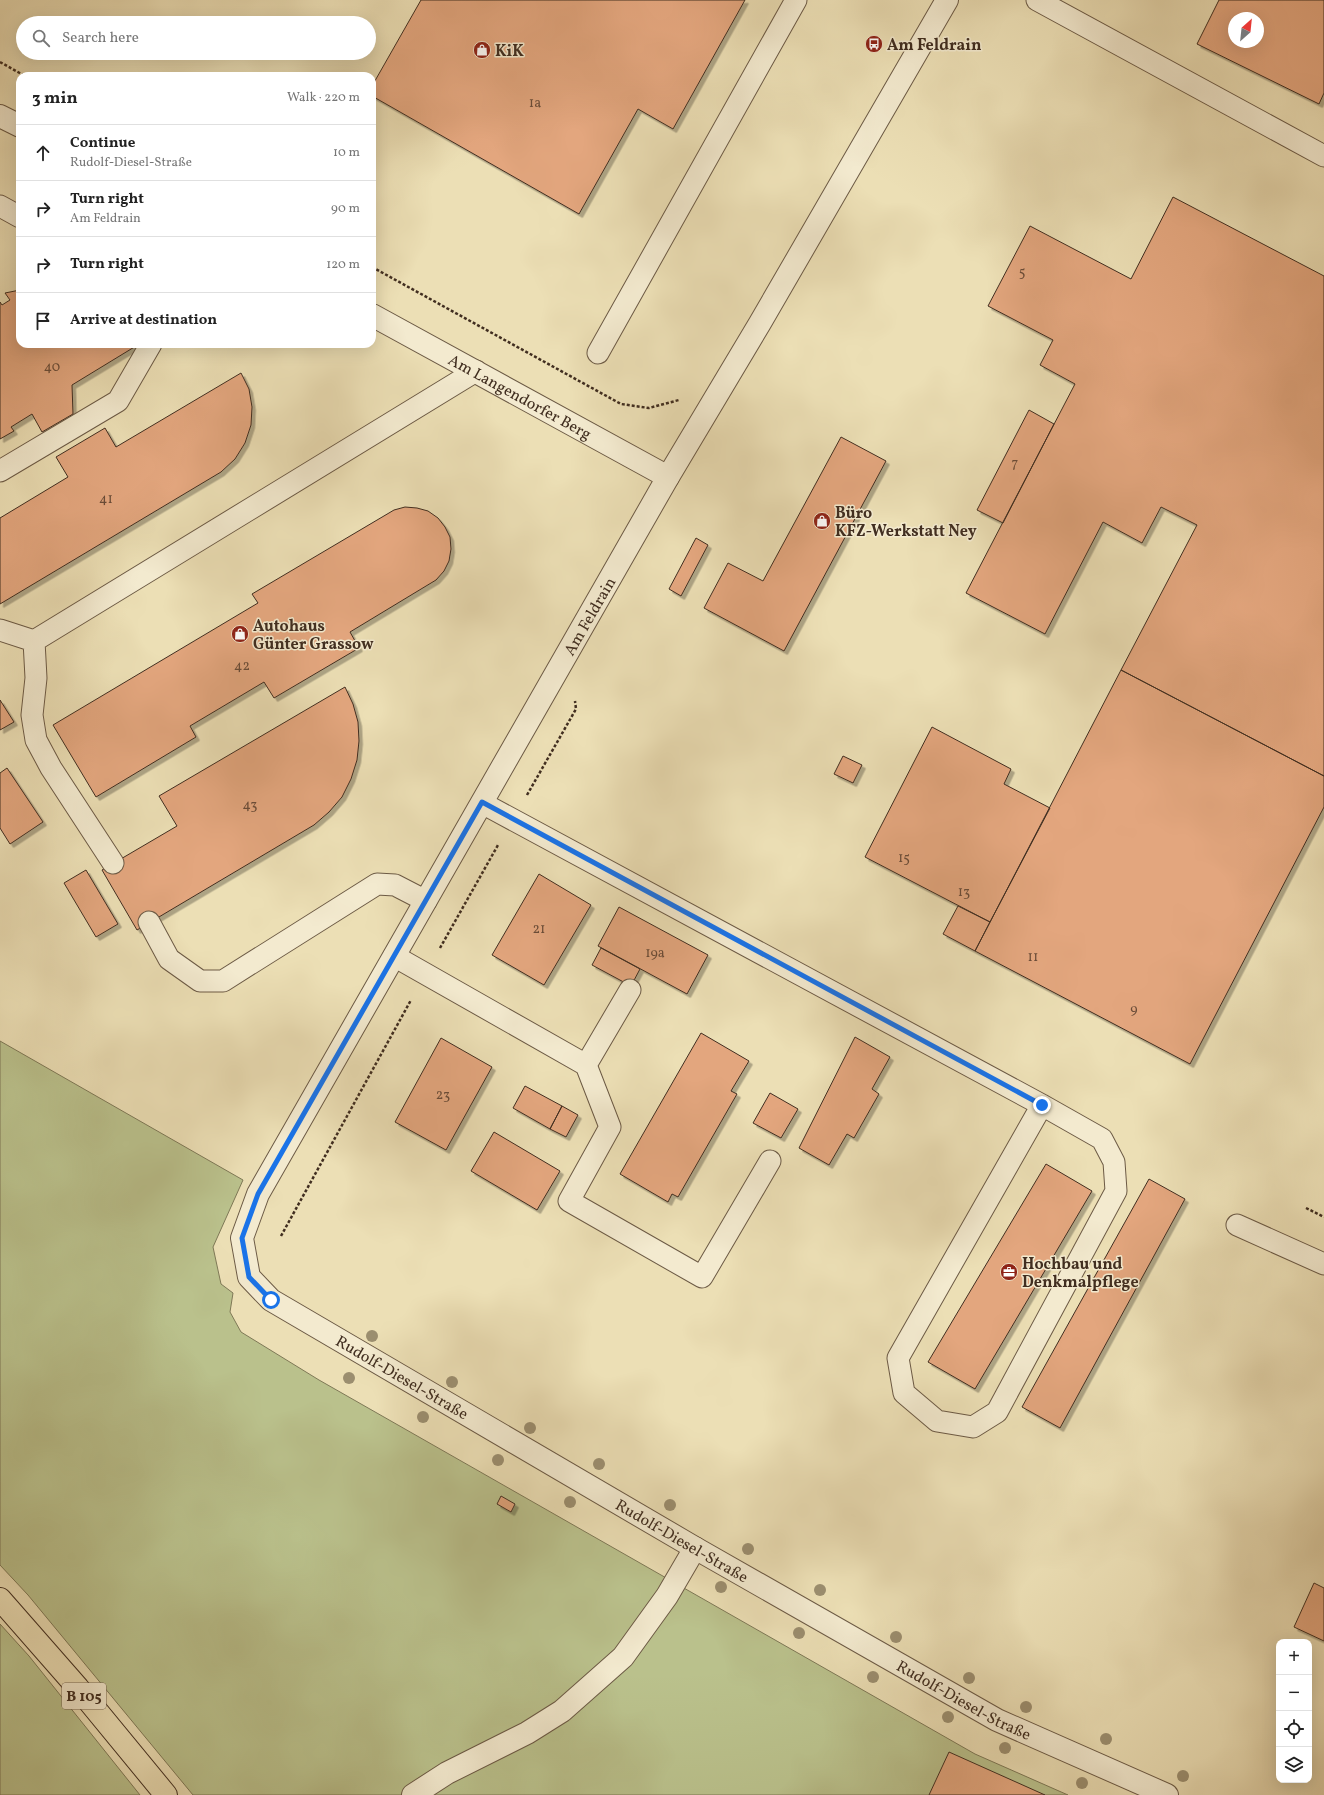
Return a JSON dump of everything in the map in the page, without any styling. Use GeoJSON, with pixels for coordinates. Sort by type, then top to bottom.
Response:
{"type":"FeatureCollection","features":[{"type":"Feature","properties":{"kind":"highway","name":"B 105"},"geometry":{"type":"LineString","coordinates":[[0,1599],[78,1688],[166,1795]]}},
{"type":"Feature","properties":{"kind":"street","name":"Am Feldrain"},"geometry":{"type":"LineString","coordinates":[[242,1238],[258,1194],[668,478],[760,323],[947,0]]}},
{"type":"Feature","properties":{"kind":"street"},"geometry":{"type":"LineString","coordinates":[[0,116],[16,124]]}},
{"type":"Feature","properties":{"kind":"street","name":"Am Langendorfer Berg"},"geometry":{"type":"LineString","coordinates":[[376,317],[668,478]]}},
{"type":"Feature","properties":{"kind":"street","name":"Rudolf-Diesel-Straße"},"geometry":{"type":"LineString","coordinates":[[242,1238],[249,1277],[271,1300],[695,1548],[997,1720],[1167,1795]]}},
{"type":"Feature","properties":{"kind":"street"},"geometry":{"type":"LineString","coordinates":[[413,1795],[447,1773],[527,1733],[562,1711],[607,1672],[623,1657],[667,1596],[695,1548]]}},
{"type":"Feature","properties":{"kind":"lane"},"geometry":{"type":"LineString","coordinates":[[598,353],[796,0]]}},
{"type":"Feature","properties":{"kind":"lane"},"geometry":{"type":"LineString","coordinates":[[1037,0],[1324,156]]}},
{"type":"Feature","properties":{"kind":"lane"},"geometry":{"type":"LineString","coordinates":[[0,206],[16,215]]}},
{"type":"Feature","properties":{"kind":"lane"},"geometry":{"type":"LineString","coordinates":[[0,471],[118,401],[149,348]]}},
{"type":"Feature","properties":{"kind":"lane"},"geometry":{"type":"LineString","coordinates":[[0,630],[34,641],[476,371]]}},
{"type":"Feature","properties":{"kind":"lane"},"geometry":{"type":"LineString","coordinates":[[34,641],[36,678],[32,715],[36,740],[51,768],[113,863]]}},
{"type":"Feature","properties":{"kind":"lane"},"geometry":{"type":"LineString","coordinates":[[482,802],[512,820],[1042,1105],[1102,1139],[1114,1162],[1116,1191],[997,1412],[973,1427],[937,1421],[904,1393],[898,1358],[1042,1105]]}},
{"type":"Feature","properties":{"kind":"lane"},"geometry":{"type":"LineString","coordinates":[[149,922],[169,959],[200,981],[223,981],[377,884],[395,885],[426,901]]}},
{"type":"Feature","properties":{"kind":"lane"},"geometry":{"type":"LineString","coordinates":[[394,956],[586,1065],[610,1127],[569,1201],[702,1277],[770,1161]]}},
{"type":"Feature","properties":{"kind":"lane"},"geometry":{"type":"LineString","coordinates":[[586,1065],[630,990]]}},
{"type":"Feature","properties":{"kind":"lane"},"geometry":{"type":"LineString","coordinates":[[1238,1225],[1324,1264]]}},
{"type":"Feature","properties":{"kind":"path"},"geometry":{"type":"LineString","coordinates":[[0,62],[18,72]]}},
{"type":"Feature","properties":{"kind":"path"},"geometry":{"type":"LineString","coordinates":[[281,1236],[425,973],[576,709],[575,694]]}},
{"type":"Feature","properties":{"kind":"path"},"geometry":{"type":"LineString","coordinates":[[1306,1208],[1324,1217]]}},
{"type":"Feature","properties":{"kind":"green space"},"geometry":{"type":"Polygon","coordinates":[[[0,1041],[243,1180],[213,1247],[221,1284],[233,1293],[230,1312],[241,1332],[319,1380],[975,1754],[1068,1795],[193,1795],[28,1595],[0,1565],[0,1041]]]}},
{"type":"Feature","properties":{"kind":"green space"},"geometry":{"type":"Polygon","coordinates":[[[0,1624],[29,1656],[140,1795],[0,1795],[0,1624]]]}},
{"type":"Feature","properties":{"kind":"building"},"geometry":{"type":"Polygon","coordinates":[[[421,0],[745,0],[673,129],[638,109],[579,214],[376,98],[376,79],[421,0]]]}},
{"type":"Feature","properties":{"kind":"building"},"geometry":{"type":"Polygon","coordinates":[[[1219,0],[1324,0],[1324,93],[1319,104],[1197,44],[1219,0]]]}},
{"type":"Feature","properties":{"kind":"building"},"geometry":{"type":"Polygon","coordinates":[[[1173,197],[1324,276],[1324,776],[1121,670],[1197,525],[1161,507],[1142,543],[1103,522],[1045,634],[966,593],[1075,384],[1040,365],[1053,340],[988,306],[1030,226],[1131,279],[1173,197]]]}},
{"type":"Feature","properties":{"kind":"building"},"geometry":{"type":"Polygon","coordinates":[[[16,291],[16,348],[133,348],[72,385],[73,414],[42,432],[32,414],[11,427],[14,431],[0,439],[0,302],[2,305],[10,300],[5,293],[16,291]]]}},
{"type":"Feature","properties":{"kind":"building"},"geometry":{"type":"Polygon","coordinates":[[[241,373],[249,389],[252,407],[251,425],[245,443],[235,459],[221,472],[0,604],[0,518],[68,477],[56,457],[105,428],[116,447],[241,373]]]}},
{"type":"Feature","properties":{"kind":"building"},"geometry":{"type":"Polygon","coordinates":[[[1029,410],[1054,424],[1003,523],[977,510],[1029,410]]]}},
{"type":"Feature","properties":{"kind":"building"},"geometry":{"type":"Polygon","coordinates":[[[841,437],[886,461],[784,651],[704,608],[728,563],[763,581],[841,437]]]}},
{"type":"Feature","properties":{"kind":"building"},"geometry":{"type":"Polygon","coordinates":[[[405,507],[428,511],[438,518],[450,537],[451,549],[449,561],[444,571],[436,580],[350,632],[359,648],[274,698],[264,682],[190,726],[196,737],[96,797],[53,725],[258,603],[252,594],[394,510],[405,507]]]}},
{"type":"Feature","properties":{"kind":"building"},"geometry":{"type":"Polygon","coordinates":[[[696,538],[708,545],[681,596],[669,589],[696,538]]]}},
{"type":"Feature","properties":{"kind":"building"},"geometry":{"type":"Polygon","coordinates":[[[1121,670],[1324,776],[1324,807],[1190,1064],[975,951],[1121,670]]]}},
{"type":"Feature","properties":{"kind":"building"},"geometry":{"type":"Polygon","coordinates":[[[345,687],[353,704],[358,722],[359,741],[357,760],[351,779],[342,797],[329,812],[314,825],[137,930],[102,870],[177,826],[159,796],[345,687]]]}},
{"type":"Feature","properties":{"kind":"building"},"geometry":{"type":"Polygon","coordinates":[[[0,700],[14,722],[0,730],[0,700]]]}},
{"type":"Feature","properties":{"kind":"building"},"geometry":{"type":"Polygon","coordinates":[[[932,727],[1011,769],[1004,784],[1050,808],[990,922],[865,857],[932,727]]]}},
{"type":"Feature","properties":{"kind":"building"},"geometry":{"type":"Polygon","coordinates":[[[843,756],[862,765],[853,783],[834,774],[843,756]]]}},
{"type":"Feature","properties":{"kind":"building"},"geometry":{"type":"Polygon","coordinates":[[[7,768],[43,822],[10,844],[0,828],[0,773],[7,768]]]}},
{"type":"Feature","properties":{"kind":"building"},"geometry":{"type":"Polygon","coordinates":[[[86,870],[118,924],[96,937],[64,883],[86,870]]]}},
{"type":"Feature","properties":{"kind":"building"},"geometry":{"type":"Polygon","coordinates":[[[539,874],[591,905],[544,985],[492,955],[539,874]]]}},
{"type":"Feature","properties":{"kind":"building"},"geometry":{"type":"Polygon","coordinates":[[[958,906],[990,922],[975,951],[943,934],[958,906]]]}},
{"type":"Feature","properties":{"kind":"building"},"geometry":{"type":"Polygon","coordinates":[[[619,907],[708,955],[687,994],[598,946],[619,907]]]}},
{"type":"Feature","properties":{"kind":"building"},"geometry":{"type":"Polygon","coordinates":[[[601,948],[640,969],[631,986],[592,965],[601,948]]]}},
{"type":"Feature","properties":{"kind":"building"},"geometry":{"type":"Polygon","coordinates":[[[701,1033],[749,1061],[731,1091],[737,1094],[678,1197],[672,1194],[668,1202],[620,1174],[701,1033]]]}},
{"type":"Feature","properties":{"kind":"building"},"geometry":{"type":"Polygon","coordinates":[[[855,1037],[890,1057],[872,1089],[879,1094],[854,1138],[847,1134],[829,1165],[799,1148],[855,1037]]]}},
{"type":"Feature","properties":{"kind":"building"},"geometry":{"type":"Polygon","coordinates":[[[441,1038],[492,1067],[446,1150],[395,1122],[441,1038]]]}},
{"type":"Feature","properties":{"kind":"building"},"geometry":{"type":"Polygon","coordinates":[[[525,1086],[562,1106],[550,1129],[513,1108],[525,1086]]]}},
{"type":"Feature","properties":{"kind":"building"},"geometry":{"type":"Polygon","coordinates":[[[770,1093],[798,1109],[781,1138],[753,1123],[770,1093]]]}},
{"type":"Feature","properties":{"kind":"building"},"geometry":{"type":"Polygon","coordinates":[[[562,1106],[578,1115],[566,1137],[550,1129],[562,1106]]]}},
{"type":"Feature","properties":{"kind":"building"},"geometry":{"type":"Polygon","coordinates":[[[494,1132],[560,1171],[537,1210],[471,1171],[494,1132]]]}},
{"type":"Feature","properties":{"kind":"building"},"geometry":{"type":"Polygon","coordinates":[[[1046,1164],[1092,1191],[975,1389],[928,1362],[1046,1164]]]}},
{"type":"Feature","properties":{"kind":"building"},"geometry":{"type":"Polygon","coordinates":[[[1149,1179],[1185,1199],[1060,1428],[1022,1407],[1149,1179]]]}},
{"type":"Feature","properties":{"kind":"building"},"geometry":{"type":"Polygon","coordinates":[[[501,1496],[515,1504],[511,1512],[497,1504],[501,1496]]]}},
{"type":"Feature","properties":{"kind":"building"},"geometry":{"type":"Polygon","coordinates":[[[1314,1583],[1324,1588],[1324,1641],[1294,1627],[1314,1583]]]}},
{"type":"Feature","properties":{"kind":"building"},"geometry":{"type":"Polygon","coordinates":[[[949,1752],[1045,1795],[929,1795],[949,1752]]]}},
{"type":"Feature","properties":{"kind":"place","name":"Am Feldrain"},"geometry":{"type":"Point","coordinates":[874,44]}},
{"type":"Feature","properties":{"kind":"place","name":"KiK"},"geometry":{"type":"Point","coordinates":[482,50]}},
{"type":"Feature","properties":{"kind":"place","name":"Büro KFZ-Werkstatt Ney"},"geometry":{"type":"Point","coordinates":[822,521]}},
{"type":"Feature","properties":{"kind":"place","name":"Autohaus Günter Grassow"},"geometry":{"type":"Point","coordinates":[240,634]}},
{"type":"Feature","properties":{"kind":"place","name":"Hochbau und Denkmalpflege"},"geometry":{"type":"Point","coordinates":[1009,1272]}},
{"type":"Feature","properties":{"kind":"route"},"geometry":{"type":"LineString","coordinates":[[271,1300],[249,1277],[242,1238],[258,1194],[482,802],[512,820],[1042,1105]]}}]}
